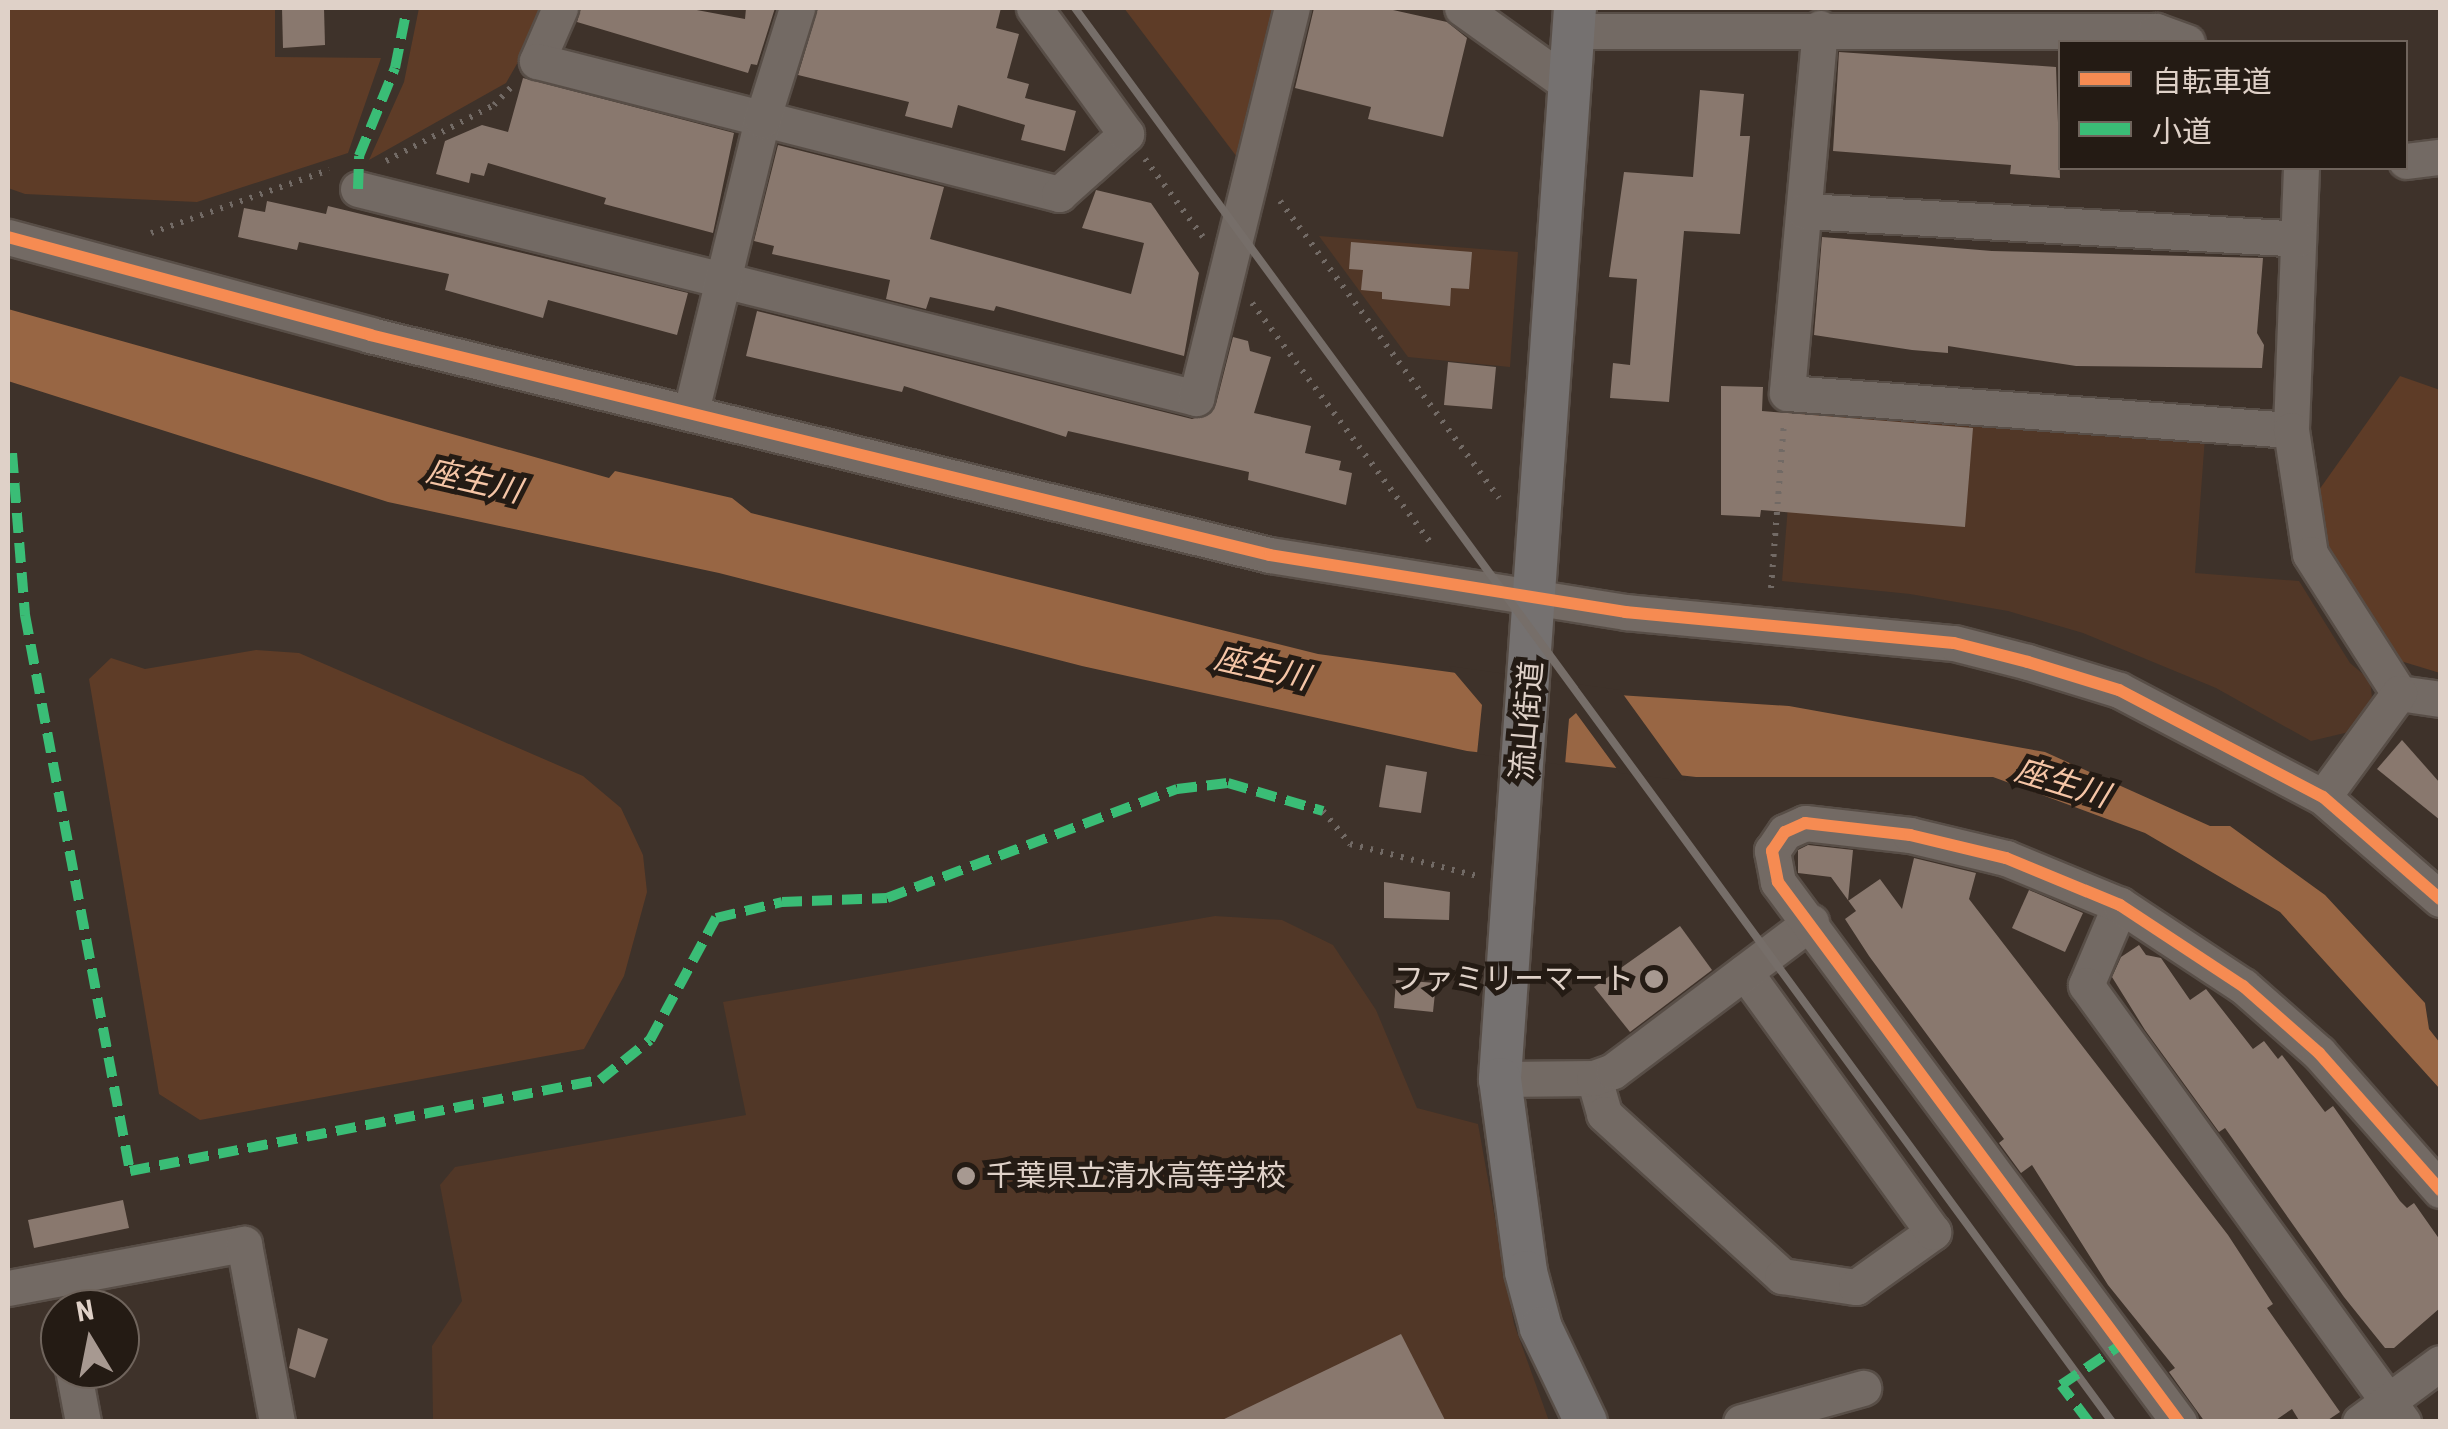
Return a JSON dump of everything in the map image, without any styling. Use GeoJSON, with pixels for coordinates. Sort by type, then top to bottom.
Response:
{"type":"FeatureCollection","features":[{"type":"Feature","properties":{"kind":"main road","name":"流山街道"},"geometry":{"type":"LineString","coordinates":[[1575,19],[1500,1079],[1526,1272],[1540,1328],[1586,1422]]}},
{"type":"Feature","properties":{"kind":"street"},"geometry":{"type":"LineString","coordinates":[[560,8],[537,61],[1059,194],[1126,134],[1034,8]]}},
{"type":"Feature","properties":{"kind":"street"},"geometry":{"type":"LineString","coordinates":[[691,411],[762,120],[798,8]]}},
{"type":"Feature","properties":{"kind":"street"},"geometry":{"type":"LineString","coordinates":[[358,189],[723,284],[1196,398],[1292,8]]}},
{"type":"Feature","properties":{"kind":"street"},"geometry":{"type":"LineString","coordinates":[[1462,8],[1572,86]]}},
{"type":"Feature","properties":{"kind":"street"},"geometry":{"type":"LineString","coordinates":[[1575,19],[1820,28],[2156,31],[2181,40]]}},
{"type":"Feature","properties":{"kind":"street"},"geometry":{"type":"LineString","coordinates":[[1820,28],[1787,393],[2291,430]]}},
{"type":"Feature","properties":{"kind":"street"},"geometry":{"type":"LineString","coordinates":[[2408,160],[2440,157]]}},
{"type":"Feature","properties":{"kind":"street"},"geometry":{"type":"LineString","coordinates":[[2300,170],[2291,430],[2310,554],[2399,694]]}},
{"type":"Feature","properties":{"kind":"street"},"geometry":{"type":"LineString","coordinates":[[1804,211],[2298,239]]}},
{"type":"Feature","properties":{"kind":"street"},"geometry":{"type":"LineString","coordinates":[[8,237],[370,335],[1535,620],[1954,643],[2028,662],[2137,698],[2323,797],[2440,900]]}},
{"type":"Feature","properties":{"kind":"street"},"geometry":{"type":"LineString","coordinates":[[2323,797],[2399,694]]}},
{"type":"Feature","properties":{"kind":"street"},"geometry":{"type":"LineString","coordinates":[[2399,694],[2440,699]]}},
{"type":"Feature","properties":{"kind":"street"},"geometry":{"type":"LineString","coordinates":[[2179,1422],[1778,882],[1772,851],[1785,832],[1805,823],[1910,834],[2006,858],[2120,905],[2243,986],[2318,1053],[2440,1190]]}},
{"type":"Feature","properties":{"kind":"street"},"geometry":{"type":"LineString","coordinates":[[2120,905],[2086,985],[2384,1415],[2440,1363]]}},
{"type":"Feature","properties":{"kind":"street"},"geometry":{"type":"LineString","coordinates":[[1500,1079],[1594,1078],[1746,972],[1810,922]]}},
{"type":"Feature","properties":{"kind":"street"},"geometry":{"type":"LineString","coordinates":[[1594,1078],[1604,1114],[1782,1276],[1856,1286],[1933,1232],[1746,972]]}},
{"type":"Feature","properties":{"kind":"street"},"geometry":{"type":"LineString","coordinates":[[77,1289],[244,1244],[277,1422]]}},
{"type":"Feature","properties":{"kind":"street"},"geometry":{"type":"LineString","coordinates":[[8,1288],[40,1292]]}},
{"type":"Feature","properties":{"kind":"street"},"geometry":{"type":"LineString","coordinates":[[1741,1422],[1863,1388]]}},
{"type":"Feature","properties":{"kind":"street"},"geometry":{"type":"LineString","coordinates":[[77,1389],[83,1422]]}},
{"type":"Feature","properties":{"kind":"path"},"geometry":{"type":"LineString","coordinates":[[1126,134],[1433,547]]}},
{"type":"Feature","properties":{"kind":"path"},"geometry":{"type":"LineString","coordinates":[[1254,162],[1499,498]]}},
{"type":"Feature","properties":{"kind":"path"},"geometry":{"type":"LineString","coordinates":[[1771,588],[1787,393]]}},
{"type":"Feature","properties":{"kind":"path"},"geometry":{"type":"LineString","coordinates":[[1323,811],[1350,844],[1478,876]]}},
{"type":"Feature","properties":{"kind":"shaded area"},"geometry":{"type":"Polygon","coordinates":[[[8,8],[275,8],[275,57],[381,58],[348,153],[197,202],[25,194],[8,188],[8,8]]]}},
{"type":"Feature","properties":{"kind":"shaded area"},"geometry":{"type":"Polygon","coordinates":[[[419,8],[549,8],[506,83],[369,160],[404,82],[419,8]]]}},
{"type":"Feature","properties":{"kind":"shaded area"},"geometry":{"type":"Polygon","coordinates":[[[1124,8],[1275,8],[1237,157],[1124,8]]]}},
{"type":"Feature","properties":{"kind":"shaded area"},"geometry":{"type":"Polygon","coordinates":[[[1319,236],[1518,252],[1510,367],[1408,357],[1319,236]]]}},
{"type":"Feature","properties":{"kind":"shaded area"},"geometry":{"type":"Polygon","coordinates":[[[2400,376],[2440,390],[2440,673],[2394,659],[2332,561],[2314,497],[2400,376]]]}},
{"type":"Feature","properties":{"kind":"shaded area"},"geometry":{"type":"Polygon","coordinates":[[[1796,405],[2205,437],[2195,573],[2299,581],[2350,663],[2370,680],[2372,697],[2349,732],[2311,741],[2216,688],[2083,633],[2008,611],[1910,594],[1782,581],[1796,405]]]}},
{"type":"Feature","properties":{"kind":"shaded area"},"geometry":{"type":"Polygon","coordinates":[[[256,650],[299,653],[583,776],[621,808],[643,855],[647,892],[624,976],[584,1049],[200,1120],[159,1094],[89,679],[111,658],[145,669],[256,650]]]}},
{"type":"Feature","properties":{"kind":"shaded area","name":"千葉県立清水高等学校"},"geometry":{"type":"Polygon","coordinates":[[[1215,916],[1282,920],[1333,945],[1376,1010],[1417,1108],[1478,1124],[1514,1324],[1549,1421],[433,1421],[432,1346],[462,1301],[440,1185],[455,1167],[746,1115],[723,1002],[1215,916]]]}},
{"type":"Feature","properties":{"kind":"water","name":"座生川"},"geometry":{"type":"Polygon","coordinates":[[[8,309],[609,478],[615,471],[732,498],[751,513],[1318,654],[1618,695],[1789,706],[2045,752],[2210,826],[2230,826],[2325,895],[2425,1003],[2429,1029],[2440,1043],[2440,1089],[2280,912],[2145,833],[1993,777],[1696,777],[1467,751],[1082,666],[719,573],[388,502],[8,381],[8,309]]]}},
{"type":"Feature","properties":{"kind":"pier"},"geometry":{"type":"Polygon","coordinates":[[[1449,666],[1620,690],[1686,781],[1620,773],[1576,713],[1569,719],[1565,765],[1477,754],[1482,705],[1449,666]]]}},
{"type":"Feature","properties":{"kind":"building"},"geometry":{"type":"Polygon","coordinates":[[[282,8],[324,8],[325,45],[283,48],[282,8]]]}},
{"type":"Feature","properties":{"kind":"building"},"geometry":{"type":"Polygon","coordinates":[[[581,8],[686,8],[745,19],[746,8],[775,8],[757,65],[751,64],[748,73],[577,22],[581,8]]]}},
{"type":"Feature","properties":{"kind":"building"},"geometry":{"type":"Polygon","coordinates":[[[818,8],[1001,8],[996,28],[1019,34],[1007,78],[1029,84],[1025,98],[1076,111],[1065,151],[1021,140],[1025,125],[958,105],[952,128],[905,116],[909,102],[798,75],[818,8]]]}},
{"type":"Feature","properties":{"kind":"building"},"geometry":{"type":"Polygon","coordinates":[[[1314,8],[1384,8],[1447,22],[1467,38],[1443,137],[1368,119],[1371,107],[1295,88],[1314,8]]]}},
{"type":"Feature","properties":{"kind":"building"},"geometry":{"type":"Polygon","coordinates":[[[1839,52],[2056,67],[2060,178],[2010,174],[2011,165],[1833,151],[1839,52]]]}},
{"type":"Feature","properties":{"kind":"building"},"geometry":{"type":"Polygon","coordinates":[[[523,78],[734,133],[713,233],[604,204],[606,198],[488,163],[484,176],[471,173],[469,183],[436,174],[445,141],[482,125],[508,132],[523,78]]]}},
{"type":"Feature","properties":{"kind":"building"},"geometry":{"type":"Polygon","coordinates":[[[1700,90],[1744,94],[1740,136],[1750,136],[1740,234],[1684,231],[1669,402],[1610,398],[1613,363],[1630,365],[1637,279],[1609,277],[1624,172],[1693,177],[1700,90]]]}},
{"type":"Feature","properties":{"kind":"building"},"geometry":{"type":"Polygon","coordinates":[[[778,145],[944,187],[930,239],[1131,294],[1144,243],[1082,228],[1096,190],[1151,203],[1199,273],[1184,356],[996,306],[994,311],[930,297],[926,309],[886,299],[890,280],[772,254],[774,246],[754,241],[778,145]]]}},
{"type":"Feature","properties":{"kind":"building"},"geometry":{"type":"Polygon","coordinates":[[[267,201],[326,214],[328,206],[688,293],[677,335],[548,300],[543,318],[445,290],[449,274],[299,242],[297,250],[238,237],[244,208],[265,212],[267,201]]]}},
{"type":"Feature","properties":{"kind":"building"},"geometry":{"type":"Polygon","coordinates":[[[1822,237],[1992,251],[2263,258],[2257,333],[2264,345],[2262,368],[2076,366],[1948,346],[1948,353],[1814,335],[1822,237]]]}},
{"type":"Feature","properties":{"kind":"building"},"geometry":{"type":"Polygon","coordinates":[[[1351,242],[1472,252],[1469,289],[1451,288],[1450,306],[1382,299],[1382,292],[1361,290],[1363,270],[1349,269],[1351,242]]]}},
{"type":"Feature","properties":{"kind":"building"},"geometry":{"type":"Polygon","coordinates":[[[757,311],[1192,419],[1211,413],[1216,404],[1233,337],[1248,341],[1250,351],[1271,357],[1254,413],[1311,426],[1305,453],[1341,461],[1339,470],[1352,473],[1346,505],[1248,480],[1249,472],[1068,431],[1066,437],[904,386],[902,392],[746,356],[757,311]]]}},
{"type":"Feature","properties":{"kind":"building"},"geometry":{"type":"Polygon","coordinates":[[[1448,362],[1496,367],[1492,409],[1444,405],[1448,362]]]}},
{"type":"Feature","properties":{"kind":"building"},"geometry":{"type":"Polygon","coordinates":[[[1721,386],[1763,387],[1762,411],[1973,428],[1965,527],[1761,510],[1760,517],[1721,515],[1721,386]]]}},
{"type":"Feature","properties":{"kind":"building"},"geometry":{"type":"Polygon","coordinates":[[[2402,740],[2440,783],[2440,820],[2377,769],[2402,740]]]}},
{"type":"Feature","properties":{"kind":"building"},"geometry":{"type":"Polygon","coordinates":[[[1386,765],[1427,772],[1421,813],[1379,807],[1386,765]]]}},
{"type":"Feature","properties":{"kind":"building"},"geometry":{"type":"Polygon","coordinates":[[[1808,845],[1853,850],[1848,900],[1831,877],[1798,873],[1798,850],[1808,845]]]}},
{"type":"Feature","properties":{"kind":"building"},"geometry":{"type":"Polygon","coordinates":[[[1914,858],[1976,873],[1969,899],[2228,1235],[2273,1304],[2267,1308],[2340,1412],[2325,1422],[2300,1422],[2292,1409],[2273,1422],[2205,1422],[2169,1372],[2175,1368],[2108,1285],[2032,1165],[2021,1173],[1999,1143],[2004,1139],[1869,956],[1845,919],[1856,911],[1848,901],[1880,879],[1902,909],[1914,858]]]}},
{"type":"Feature","properties":{"kind":"building"},"geometry":{"type":"Polygon","coordinates":[[[1384,882],[1450,892],[1449,920],[1384,918],[1384,882]]]}},
{"type":"Feature","properties":{"kind":"building"},"geometry":{"type":"Polygon","coordinates":[[[2029,890],[2083,913],[2065,952],[2012,928],[2029,890]]]}},
{"type":"Feature","properties":{"kind":"building","name":"ファミリーマート"},"geometry":{"type":"Polygon","coordinates":[[[1680,926],[1712,970],[1630,1032],[1594,987],[1680,926]]]}},
{"type":"Feature","properties":{"kind":"building"},"geometry":{"type":"Polygon","coordinates":[[[2139,945],[2146,955],[2161,958],[2190,1000],[2206,989],[2253,1049],[2264,1041],[2278,1059],[2282,1055],[2325,1112],[2333,1106],[2400,1201],[2407,1208],[2414,1203],[2440,1240],[2440,1308],[2394,1348],[2385,1348],[2344,1297],[2225,1128],[2219,1132],[2145,1030],[2112,977],[2121,957],[2139,945]]]}},
{"type":"Feature","properties":{"kind":"building"},"geometry":{"type":"Polygon","coordinates":[[[1396,980],[1436,983],[1433,1012],[1394,1008],[1396,980]]]}},
{"type":"Feature","properties":{"kind":"building"},"geometry":{"type":"Polygon","coordinates":[[[123,1200],[129,1228],[34,1248],[28,1220],[123,1200]]]}},
{"type":"Feature","properties":{"kind":"building"},"geometry":{"type":"Polygon","coordinates":[[[298,1328],[328,1339],[315,1378],[289,1368],[298,1328]]]}},
{"type":"Feature","properties":{"kind":"building"},"geometry":{"type":"Polygon","coordinates":[[[1401,1334],[1446,1422],[1218,1422],[1401,1334]]]}},
{"type":"Feature","properties":{"kind":"railway"},"geometry":{"type":"LineString","coordinates":[[1075,8],[2112,1422]]}},
{"type":"Feature","properties":{"kind":"marked path"},"geometry":{"type":"LineString","coordinates":[[358,189],[359,156],[395,68],[407,8]]}},
{"type":"Feature","properties":{"kind":"marked path"},"geometry":{"type":"LineString","coordinates":[[12,453],[25,615],[130,1171],[600,1080],[650,1040],[716,918],[782,902],[887,898],[1177,789],[1228,783],[1323,811]]}},
{"type":"Feature","properties":{"kind":"marked path"},"geometry":{"type":"LineString","coordinates":[[2089,1422],[2061,1385],[2122,1344]]}},
{"type":"Feature","properties":{"kind":"cycle path"},"geometry":{"type":"LineString","coordinates":[[8,237],[370,335],[1270,555],[1625,612],[1954,643],[2028,662],[2119,690],[2323,797],[2440,899]]}},
{"type":"Feature","properties":{"kind":"cycle path"},"geometry":{"type":"LineString","coordinates":[[2179,1422],[1778,882],[1772,851],[1785,832],[1805,823],[1910,835],[2006,858],[2120,905],[2243,986],[2319,1053],[2440,1190]]}},
{"type":"Feature","properties":{"kind":"place","name":"ファミリーマート"},"geometry":{"type":"Point","coordinates":[1654,979]}},
{"type":"Feature","properties":{"kind":"place","name":"千葉県立清水高等学校"},"geometry":{"type":"Point","coordinates":[966,1176]}}]}
